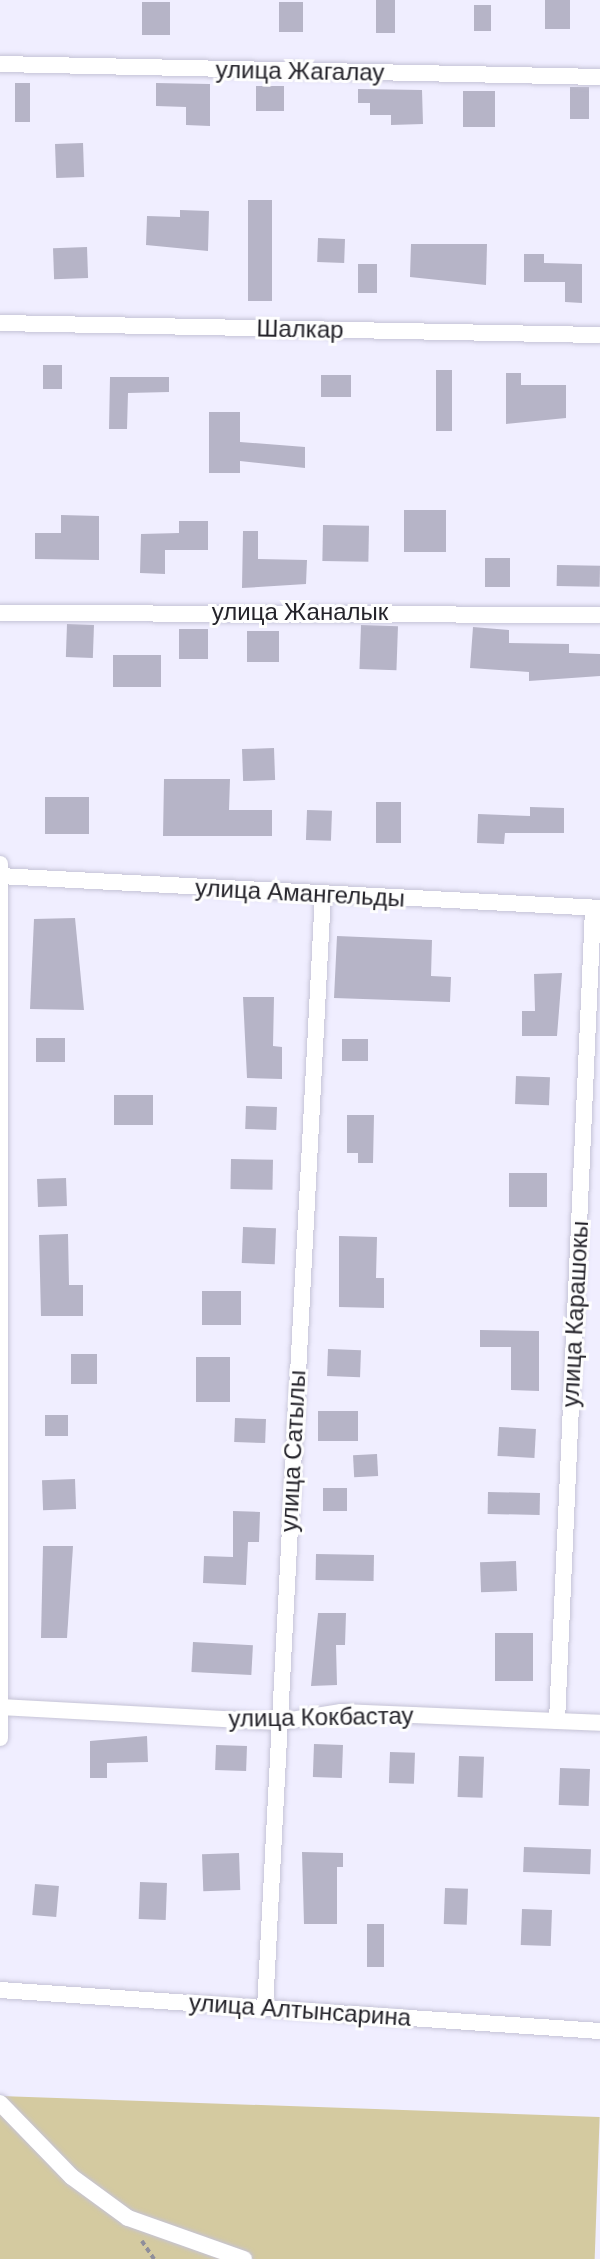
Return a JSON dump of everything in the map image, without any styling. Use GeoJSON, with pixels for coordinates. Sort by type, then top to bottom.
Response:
{"type":"FeatureCollection","features":[{"type":"Feature","properties":{"kind":"street","name":"улица Жагалау"},"geometry":{"type":"LineString","coordinates":[[0,64],[600,77]]}},
{"type":"Feature","properties":{"kind":"street","name":"Шалкар"},"geometry":{"type":"LineString","coordinates":[[0,323],[600,335]]}},
{"type":"Feature","properties":{"kind":"street","name":"улица Жаналык"},"geometry":{"type":"LineString","coordinates":[[0,613],[600,615]]}},
{"type":"Feature","properties":{"kind":"street"},"geometry":{"type":"LineString","coordinates":[[0,864],[0,1738]]}},
{"type":"Feature","properties":{"kind":"street","name":"улица Амангельды"},"geometry":{"type":"LineString","coordinates":[[0,876],[596,908]]}},
{"type":"Feature","properties":{"kind":"street","name":"улица Сатылы"},"geometry":{"type":"LineString","coordinates":[[265,2008],[323,894]]}},
{"type":"Feature","properties":{"kind":"street","name":"улица Карашокы"},"geometry":{"type":"LineString","coordinates":[[557,1721],[596,908]]}},
{"type":"Feature","properties":{"kind":"street","name":"улица Кокбастау"},"geometry":{"type":"LineString","coordinates":[[1,1707],[279,1722],[341,1712],[600,1723]]}},
{"type":"Feature","properties":{"kind":"street","name":"улица Алтынсарина"},"geometry":{"type":"LineString","coordinates":[[0,1990],[600,2031]]}},
{"type":"Feature","properties":{"kind":"street"},"geometry":{"type":"LineString","coordinates":[[0,2103],[72,2177],[128,2218],[244,2259]]}},
{"type":"Feature","properties":{"kind":"shaded area"},"geometry":{"type":"Polygon","coordinates":[[[0,2096],[600,2117],[595,2259],[0,2259],[0,2096]]]}},
{"type":"Feature","properties":{"kind":"building"},"geometry":{"type":"Polygon","coordinates":[[[376,0],[395,0],[395,33],[376,33],[376,0]]]}},
{"type":"Feature","properties":{"kind":"building"},"geometry":{"type":"Polygon","coordinates":[[[545,0],[570,0],[570,29],[545,29],[545,0]]]}},
{"type":"Feature","properties":{"kind":"building"},"geometry":{"type":"Polygon","coordinates":[[[142,2],[170,2],[170,35],[142,35],[142,2]]]}},
{"type":"Feature","properties":{"kind":"building"},"geometry":{"type":"Polygon","coordinates":[[[279,2],[303,2],[303,32],[279,32],[279,2]]]}},
{"type":"Feature","properties":{"kind":"building"},"geometry":{"type":"Polygon","coordinates":[[[474,5],[491,5],[491,31],[474,31],[474,5]]]}},
{"type":"Feature","properties":{"kind":"building"},"geometry":{"type":"Polygon","coordinates":[[[15,83],[30,83],[30,122],[15,122],[15,83]]]}},
{"type":"Feature","properties":{"kind":"building"},"geometry":{"type":"Polygon","coordinates":[[[156,83],[210,84],[210,126],[186,125],[186,107],[156,106],[156,83]]]}},
{"type":"Feature","properties":{"kind":"building"},"geometry":{"type":"Polygon","coordinates":[[[256,86],[284,86],[284,111],[256,111],[256,86]]]}},
{"type":"Feature","properties":{"kind":"building"},"geometry":{"type":"Polygon","coordinates":[[[570,87],[589,87],[589,119],[570,119],[570,87]]]}},
{"type":"Feature","properties":{"kind":"building"},"geometry":{"type":"Polygon","coordinates":[[[358,89],[422,90],[423,124],[391,125],[391,115],[370,115],[370,103],[358,103],[358,89]]]}},
{"type":"Feature","properties":{"kind":"building"},"geometry":{"type":"Polygon","coordinates":[[[463,91],[495,91],[495,127],[463,127],[463,91]]]}},
{"type":"Feature","properties":{"kind":"building"},"geometry":{"type":"Polygon","coordinates":[[[83,143],[84,177],[56,178],[55,144],[83,143]]]}},
{"type":"Feature","properties":{"kind":"building"},"geometry":{"type":"Polygon","coordinates":[[[248,200],[272,200],[272,301],[248,301],[248,200]]]}},
{"type":"Feature","properties":{"kind":"building"},"geometry":{"type":"Polygon","coordinates":[[[180,210],[209,211],[208,251],[146,245],[147,216],[180,217],[180,210]]]}},
{"type":"Feature","properties":{"kind":"building"},"geometry":{"type":"Polygon","coordinates":[[[318,238],[345,239],[344,263],[317,262],[318,238]]]}},
{"type":"Feature","properties":{"kind":"building"},"geometry":{"type":"Polygon","coordinates":[[[411,244],[487,244],[486,285],[410,277],[411,244]]]}},
{"type":"Feature","properties":{"kind":"building"},"geometry":{"type":"Polygon","coordinates":[[[87,247],[88,278],[54,279],[53,248],[87,247]]]}},
{"type":"Feature","properties":{"kind":"building"},"geometry":{"type":"Polygon","coordinates":[[[524,254],[544,254],[544,263],[582,264],[582,303],[565,302],[565,282],[524,282],[524,254]]]}},
{"type":"Feature","properties":{"kind":"building"},"geometry":{"type":"Polygon","coordinates":[[[358,264],[377,264],[377,293],[358,293],[358,264]]]}},
{"type":"Feature","properties":{"kind":"building"},"geometry":{"type":"Polygon","coordinates":[[[43,365],[62,365],[62,389],[43,389],[43,365]]]}},
{"type":"Feature","properties":{"kind":"building"},"geometry":{"type":"Polygon","coordinates":[[[436,370],[452,370],[452,431],[436,431],[436,370]]]}},
{"type":"Feature","properties":{"kind":"building"},"geometry":{"type":"Polygon","coordinates":[[[506,373],[521,373],[521,385],[566,385],[566,418],[506,424],[506,373]]]}},
{"type":"Feature","properties":{"kind":"building"},"geometry":{"type":"Polygon","coordinates":[[[321,375],[351,375],[351,397],[321,397],[321,375]]]}},
{"type":"Feature","properties":{"kind":"building"},"geometry":{"type":"Polygon","coordinates":[[[110,377],[169,377],[169,392],[128,393],[127,429],[109,429],[110,377]]]}},
{"type":"Feature","properties":{"kind":"building"},"geometry":{"type":"Polygon","coordinates":[[[209,412],[240,412],[240,442],[305,447],[305,468],[240,461],[240,473],[209,473],[209,412]]]}},
{"type":"Feature","properties":{"kind":"building"},"geometry":{"type":"Polygon","coordinates":[[[404,510],[446,510],[446,552],[404,552],[404,510]]]}},
{"type":"Feature","properties":{"kind":"building"},"geometry":{"type":"Polygon","coordinates":[[[61,515],[99,516],[99,560],[35,559],[35,533],[61,533],[61,515]]]}},
{"type":"Feature","properties":{"kind":"building"},"geometry":{"type":"Polygon","coordinates":[[[179,521],[208,521],[208,550],[165,550],[165,574],[140,573],[141,534],[179,533],[179,521]]]}},
{"type":"Feature","properties":{"kind":"building"},"geometry":{"type":"Polygon","coordinates":[[[323,525],[369,526],[368,562],[322,561],[323,525]]]}},
{"type":"Feature","properties":{"kind":"building"},"geometry":{"type":"Polygon","coordinates":[[[243,531],[258,531],[258,559],[307,560],[306,584],[242,588],[243,531]]]}},
{"type":"Feature","properties":{"kind":"building"},"geometry":{"type":"Polygon","coordinates":[[[485,558],[510,558],[510,587],[485,587],[485,558]]]}},
{"type":"Feature","properties":{"kind":"building"},"geometry":{"type":"Polygon","coordinates":[[[557,565],[600,566],[600,587],[557,586],[557,565]]]}},
{"type":"Feature","properties":{"kind":"building"},"geometry":{"type":"Polygon","coordinates":[[[67,624],[94,625],[93,658],[66,657],[67,624]]]}},
{"type":"Feature","properties":{"kind":"building"},"geometry":{"type":"Polygon","coordinates":[[[361,625],[398,626],[396,670],[359,669],[361,625]]]}},
{"type":"Feature","properties":{"kind":"building"},"geometry":{"type":"Polygon","coordinates":[[[473,627],[509,630],[509,643],[569,644],[569,653],[600,654],[600,676],[529,681],[529,672],[470,668],[473,627]]]}},
{"type":"Feature","properties":{"kind":"building"},"geometry":{"type":"Polygon","coordinates":[[[179,629],[208,629],[208,659],[179,659],[179,629]]]}},
{"type":"Feature","properties":{"kind":"building"},"geometry":{"type":"Polygon","coordinates":[[[247,631],[279,631],[279,662],[247,662],[247,631]]]}},
{"type":"Feature","properties":{"kind":"building"},"geometry":{"type":"Polygon","coordinates":[[[113,655],[161,655],[161,687],[113,687],[113,655]]]}},
{"type":"Feature","properties":{"kind":"building"},"geometry":{"type":"Polygon","coordinates":[[[274,748],[275,780],[243,781],[242,749],[274,748]]]}},
{"type":"Feature","properties":{"kind":"building"},"geometry":{"type":"Polygon","coordinates":[[[164,779],[230,779],[229,810],[272,810],[272,836],[163,836],[164,779]]]}},
{"type":"Feature","properties":{"kind":"building"},"geometry":{"type":"Polygon","coordinates":[[[45,797],[89,797],[89,834],[45,834],[45,797]]]}},
{"type":"Feature","properties":{"kind":"building"},"geometry":{"type":"Polygon","coordinates":[[[376,802],[401,802],[401,843],[376,843],[376,802]]]}},
{"type":"Feature","properties":{"kind":"building"},"geometry":{"type":"Polygon","coordinates":[[[530,807],[564,808],[564,833],[505,833],[504,844],[477,843],[478,814],[530,816],[530,807]]]}},
{"type":"Feature","properties":{"kind":"building"},"geometry":{"type":"Polygon","coordinates":[[[307,810],[332,811],[331,841],[306,840],[307,810]]]}},
{"type":"Feature","properties":{"kind":"building"},"geometry":{"type":"Polygon","coordinates":[[[75,918],[84,1010],[30,1009],[34,919],[75,918]]]}},
{"type":"Feature","properties":{"kind":"building"},"geometry":{"type":"Polygon","coordinates":[[[337,936],[432,940],[431,976],[451,977],[450,1002],[334,998],[337,936]]]}},
{"type":"Feature","properties":{"kind":"building"},"geometry":{"type":"Polygon","coordinates":[[[562,973],[557,1036],[522,1036],[522,1011],[535,1011],[534,974],[562,973]]]}},
{"type":"Feature","properties":{"kind":"building"},"geometry":{"type":"Polygon","coordinates":[[[243,997],[274,997],[273,1046],[282,1047],[282,1079],[247,1078],[243,997]]]}},
{"type":"Feature","properties":{"kind":"building"},"geometry":{"type":"Polygon","coordinates":[[[36,1038],[65,1038],[65,1062],[36,1062],[36,1038]]]}},
{"type":"Feature","properties":{"kind":"building"},"geometry":{"type":"Polygon","coordinates":[[[342,1039],[368,1039],[368,1061],[342,1061],[342,1039]]]}},
{"type":"Feature","properties":{"kind":"building"},"geometry":{"type":"Polygon","coordinates":[[[516,1076],[550,1077],[549,1105],[515,1104],[516,1076]]]}},
{"type":"Feature","properties":{"kind":"building"},"geometry":{"type":"Polygon","coordinates":[[[114,1095],[153,1095],[153,1125],[114,1125],[114,1095]]]}},
{"type":"Feature","properties":{"kind":"building"},"geometry":{"type":"Polygon","coordinates":[[[246,1106],[277,1107],[276,1130],[245,1129],[246,1106]]]}},
{"type":"Feature","properties":{"kind":"building"},"geometry":{"type":"Polygon","coordinates":[[[347,1115],[374,1115],[373,1163],[358,1163],[358,1153],[347,1153],[347,1115]]]}},
{"type":"Feature","properties":{"kind":"building"},"geometry":{"type":"Polygon","coordinates":[[[231,1159],[273,1160],[272,1190],[230,1189],[231,1159]]]}},
{"type":"Feature","properties":{"kind":"building"},"geometry":{"type":"Polygon","coordinates":[[[509,1173],[547,1173],[547,1207],[509,1207],[509,1173]]]}},
{"type":"Feature","properties":{"kind":"building"},"geometry":{"type":"Polygon","coordinates":[[[66,1178],[67,1206],[38,1207],[37,1179],[66,1178]]]}},
{"type":"Feature","properties":{"kind":"building"},"geometry":{"type":"Polygon","coordinates":[[[243,1227],[276,1228],[275,1264],[242,1263],[243,1227]]]}},
{"type":"Feature","properties":{"kind":"building"},"geometry":{"type":"Polygon","coordinates":[[[68,1234],[69,1285],[83,1285],[83,1316],[41,1316],[39,1235],[68,1234]]]}},
{"type":"Feature","properties":{"kind":"building"},"geometry":{"type":"Polygon","coordinates":[[[339,1236],[377,1237],[376,1278],[384,1278],[384,1308],[339,1307],[339,1236]]]}},
{"type":"Feature","properties":{"kind":"building"},"geometry":{"type":"Polygon","coordinates":[[[202,1291],[241,1291],[241,1325],[202,1325],[202,1291]]]}},
{"type":"Feature","properties":{"kind":"building"},"geometry":{"type":"Polygon","coordinates":[[[480,1330],[539,1331],[539,1391],[511,1390],[511,1347],[480,1347],[480,1330]]]}},
{"type":"Feature","properties":{"kind":"building"},"geometry":{"type":"Polygon","coordinates":[[[328,1349],[361,1350],[360,1377],[327,1376],[328,1349]]]}},
{"type":"Feature","properties":{"kind":"building"},"geometry":{"type":"Polygon","coordinates":[[[71,1354],[97,1354],[97,1384],[71,1384],[71,1354]]]}},
{"type":"Feature","properties":{"kind":"building"},"geometry":{"type":"Polygon","coordinates":[[[196,1357],[230,1357],[230,1402],[196,1402],[196,1357]]]}},
{"type":"Feature","properties":{"kind":"building"},"geometry":{"type":"Polygon","coordinates":[[[318,1411],[358,1411],[358,1441],[318,1441],[318,1411]]]}},
{"type":"Feature","properties":{"kind":"building"},"geometry":{"type":"Polygon","coordinates":[[[45,1415],[68,1415],[68,1436],[45,1436],[45,1415]]]}},
{"type":"Feature","properties":{"kind":"building"},"geometry":{"type":"Polygon","coordinates":[[[235,1418],[266,1419],[265,1443],[234,1442],[235,1418]]]}},
{"type":"Feature","properties":{"kind":"building"},"geometry":{"type":"Polygon","coordinates":[[[499,1427],[536,1429],[534,1458],[497,1456],[499,1427]]]}},
{"type":"Feature","properties":{"kind":"building"},"geometry":{"type":"Polygon","coordinates":[[[377,1454],[378,1476],[354,1477],[353,1455],[377,1454]]]}},
{"type":"Feature","properties":{"kind":"building"},"geometry":{"type":"Polygon","coordinates":[[[75,1479],[76,1509],[43,1510],[42,1480],[75,1479]]]}},
{"type":"Feature","properties":{"kind":"building"},"geometry":{"type":"Polygon","coordinates":[[[323,1488],[347,1488],[347,1511],[323,1511],[323,1488]]]}},
{"type":"Feature","properties":{"kind":"building"},"geometry":{"type":"Polygon","coordinates":[[[488,1492],[540,1493],[540,1515],[488,1514],[488,1492]]]}},
{"type":"Feature","properties":{"kind":"building"},"geometry":{"type":"Polygon","coordinates":[[[233,1511],[260,1512],[259,1542],[248,1542],[246,1585],[203,1583],[204,1556],[233,1557],[233,1511]]]}},
{"type":"Feature","properties":{"kind":"building"},"geometry":{"type":"Polygon","coordinates":[[[43,1546],[73,1546],[67,1638],[41,1638],[43,1546]]]}},
{"type":"Feature","properties":{"kind":"building"},"geometry":{"type":"Polygon","coordinates":[[[316,1554],[374,1555],[374,1581],[316,1580],[316,1554]]]}},
{"type":"Feature","properties":{"kind":"building"},"geometry":{"type":"Polygon","coordinates":[[[516,1561],[517,1591],[481,1592],[480,1562],[516,1561]]]}},
{"type":"Feature","properties":{"kind":"building"},"geometry":{"type":"Polygon","coordinates":[[[318,1613],[346,1613],[345,1645],[336,1645],[337,1685],[311,1686],[318,1613]]]}},
{"type":"Feature","properties":{"kind":"building"},"geometry":{"type":"Polygon","coordinates":[[[495,1633],[533,1633],[533,1681],[495,1681],[495,1633]]]}},
{"type":"Feature","properties":{"kind":"building"},"geometry":{"type":"Polygon","coordinates":[[[193,1642],[253,1645],[251,1675],[191,1672],[193,1642]]]}},
{"type":"Feature","properties":{"kind":"building"},"geometry":{"type":"Polygon","coordinates":[[[147,1736],[148,1762],[107,1763],[107,1778],[90,1778],[90,1741],[147,1736]]]}},
{"type":"Feature","properties":{"kind":"building"},"geometry":{"type":"Polygon","coordinates":[[[314,1744],[343,1745],[342,1778],[313,1777],[314,1744]]]}},
{"type":"Feature","properties":{"kind":"building"},"geometry":{"type":"Polygon","coordinates":[[[216,1745],[247,1746],[246,1771],[215,1770],[216,1745]]]}},
{"type":"Feature","properties":{"kind":"building"},"geometry":{"type":"Polygon","coordinates":[[[390,1752],[415,1753],[414,1784],[389,1783],[390,1752]]]}},
{"type":"Feature","properties":{"kind":"building"},"geometry":{"type":"Polygon","coordinates":[[[459,1756],[484,1757],[483,1798],[458,1797],[459,1756]]]}},
{"type":"Feature","properties":{"kind":"building"},"geometry":{"type":"Polygon","coordinates":[[[560,1768],[590,1769],[589,1806],[559,1805],[560,1768]]]}},
{"type":"Feature","properties":{"kind":"building"},"geometry":{"type":"Polygon","coordinates":[[[524,1847],[591,1849],[590,1874],[523,1872],[524,1847]]]}},
{"type":"Feature","properties":{"kind":"building"},"geometry":{"type":"Polygon","coordinates":[[[302,1852],[343,1853],[343,1867],[337,1867],[337,1924],[304,1924],[302,1852]]]}},
{"type":"Feature","properties":{"kind":"building"},"geometry":{"type":"Polygon","coordinates":[[[239,1853],[240,1890],[203,1891],[202,1854],[239,1853]]]}},
{"type":"Feature","properties":{"kind":"building"},"geometry":{"type":"Polygon","coordinates":[[[140,1882],[167,1883],[166,1920],[139,1919],[140,1882]]]}},
{"type":"Feature","properties":{"kind":"building"},"geometry":{"type":"Polygon","coordinates":[[[35,1884],[59,1886],[56,1917],[32,1915],[35,1884]]]}},
{"type":"Feature","properties":{"kind":"building"},"geometry":{"type":"Polygon","coordinates":[[[445,1888],[468,1889],[467,1925],[444,1924],[445,1888]]]}},
{"type":"Feature","properties":{"kind":"building"},"geometry":{"type":"Polygon","coordinates":[[[522,1909],[552,1910],[551,1946],[521,1945],[522,1909]]]}},
{"type":"Feature","properties":{"kind":"building"},"geometry":{"type":"Polygon","coordinates":[[[367,1924],[384,1924],[384,1967],[367,1967],[367,1924]]]}}]}
